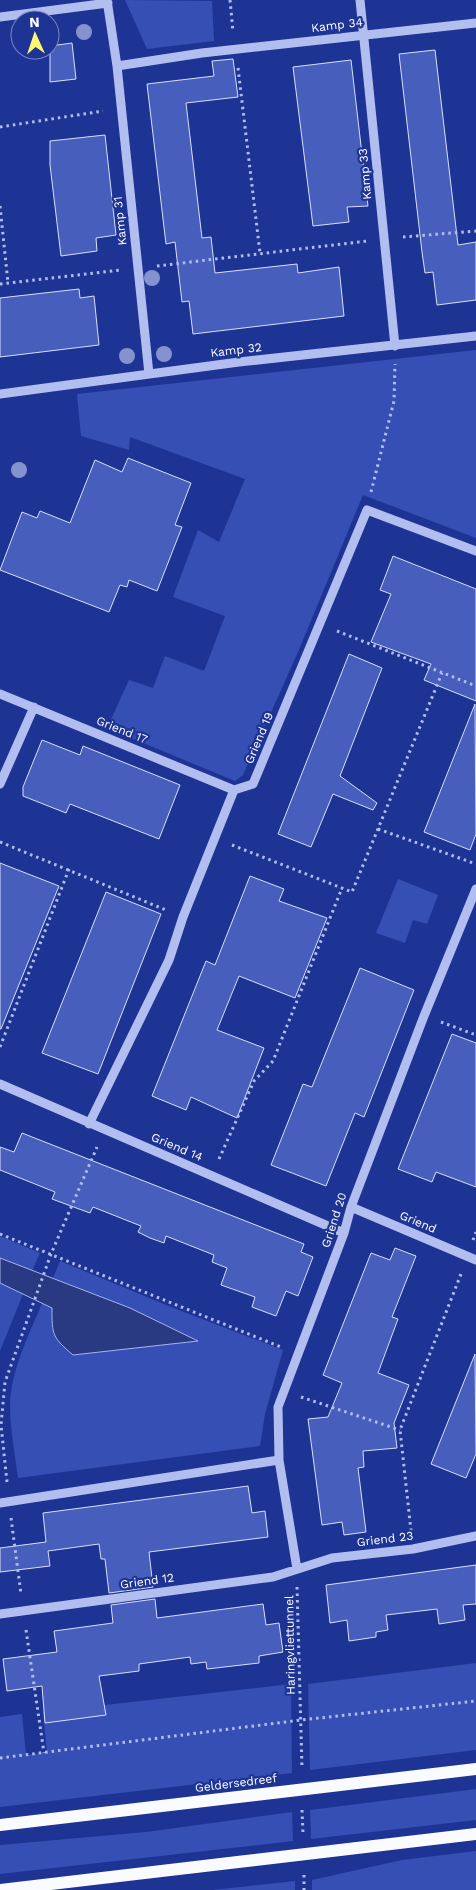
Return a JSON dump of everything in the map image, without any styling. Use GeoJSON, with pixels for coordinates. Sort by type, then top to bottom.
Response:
{"type":"FeatureCollection","features":[{"type":"Feature","properties":{"kind":"main road","name":"Geldersedreef"},"geometry":{"type":"LineString","coordinates":[[0,1825],[334,1787],[476,1768]]}},
{"type":"Feature","properties":{"kind":"main road"},"geometry":{"type":"LineString","coordinates":[[0,1890],[37,1888],[476,1834]]}},
{"type":"Feature","properties":{"kind":"street","name":"Kamp 33"},"geometry":{"type":"LineString","coordinates":[[360,0],[383,239],[396,346]]}},
{"type":"Feature","properties":{"kind":"street"},"geometry":{"type":"LineString","coordinates":[[0,17],[108,1]]}},
{"type":"Feature","properties":{"kind":"street","name":"Kamp 31"},"geometry":{"type":"LineString","coordinates":[[108,1],[117,66],[149,374]]}},
{"type":"Feature","properties":{"kind":"street","name":"Kamp 34"},"geometry":{"type":"LineString","coordinates":[[117,66],[202,53],[476,23]]}},
{"type":"Feature","properties":{"kind":"street","name":"Kamp 32"},"geometry":{"type":"LineString","coordinates":[[0,394],[239,362],[476,336]]}},
{"type":"Feature","properties":{"kind":"street"},"geometry":{"type":"LineString","coordinates":[[367,510],[476,551]]}},
{"type":"Feature","properties":{"kind":"street","name":"Griend 19"},"geometry":{"type":"LineString","coordinates":[[234,790],[253,784],[367,510]]}},
{"type":"Feature","properties":{"kind":"street","name":"Griend 17"},"geometry":{"type":"LineString","coordinates":[[0,694],[234,790]]}},
{"type":"Feature","properties":{"kind":"street"},"geometry":{"type":"LineString","coordinates":[[0,784],[34,708]]}},
{"type":"Feature","properties":{"kind":"street"},"geometry":{"type":"LineString","coordinates":[[89,1124],[169,960],[183,917],[234,790]]}},
{"type":"Feature","properties":{"kind":"street","name":"Griend 20"},"geometry":{"type":"LineString","coordinates":[[297,1569],[279,1460],[278,1407],[300,1355],[344,1233],[351,1207],[424,1016],[476,890]]}},
{"type":"Feature","properties":{"kind":"street","name":"Griend 14"},"geometry":{"type":"LineString","coordinates":[[0,1084],[344,1233]]}},
{"type":"Feature","properties":{"kind":"street","name":"Griend"},"geometry":{"type":"LineString","coordinates":[[351,1207],[472,1259]]}},
{"type":"Feature","properties":{"kind":"street"},"geometry":{"type":"LineString","coordinates":[[5,1502],[279,1460]]}},
{"type":"Feature","properties":{"kind":"street","name":"Griend 23"},"geometry":{"type":"LineString","coordinates":[[297,1569],[332,1558],[413,1549],[476,1536]]}},
{"type":"Feature","properties":{"kind":"street","name":"Griend 12"},"geometry":{"type":"LineString","coordinates":[[0,1614],[273,1577],[297,1569]]}},
{"type":"Feature","properties":{"kind":"path"},"geometry":{"type":"LineString","coordinates":[[230,0],[260,253]]}},
{"type":"Feature","properties":{"kind":"path"},"geometry":{"type":"LineString","coordinates":[[0,127],[121,108]]}},
{"type":"Feature","properties":{"kind":"path"},"geometry":{"type":"LineString","coordinates":[[0,206],[8,283]]}},
{"type":"Feature","properties":{"kind":"path"},"geometry":{"type":"LineString","coordinates":[[0,284],[383,239],[476,231]]}},
{"type":"Feature","properties":{"kind":"path"},"geometry":{"type":"LineString","coordinates":[[367,510],[394,401],[396,346]]}},
{"type":"Feature","properties":{"kind":"path"},"geometry":{"type":"LineString","coordinates":[[321,624],[476,686]]}},
{"type":"Feature","properties":{"kind":"path"},"geometry":{"type":"LineString","coordinates":[[215,838],[352,892],[442,672]]}},
{"type":"Feature","properties":{"kind":"path"},"geometry":{"type":"LineString","coordinates":[[378,830],[476,864]]}},
{"type":"Feature","properties":{"kind":"path"},"geometry":{"type":"LineString","coordinates":[[0,842],[183,917]]}},
{"type":"Feature","properties":{"kind":"path"},"geometry":{"type":"LineString","coordinates":[[0,1047],[69,870]]}},
{"type":"Feature","properties":{"kind":"path"},"geometry":{"type":"LineString","coordinates":[[212,1176],[254,1081],[273,1061],[342,888]]}},
{"type":"Feature","properties":{"kind":"path"},"geometry":{"type":"LineString","coordinates":[[424,1016],[476,1035]]}},
{"type":"Feature","properties":{"kind":"path"},"geometry":{"type":"LineString","coordinates":[[44,1753],[5,1502],[0,1424],[5,1382],[32,1304],[51,1254],[104,1130]]}},
{"type":"Feature","properties":{"kind":"path"},"geometry":{"type":"LineString","coordinates":[[413,1549],[400,1430],[472,1259],[476,1232]]}},
{"type":"Feature","properties":{"kind":"path"},"geometry":{"type":"LineString","coordinates":[[0,1234],[300,1355]]}},
{"type":"Feature","properties":{"kind":"path"},"geometry":{"type":"LineString","coordinates":[[284,1392],[400,1430]]}},
{"type":"Feature","properties":{"kind":"path","name":"Haringvliettunnel"},"geometry":{"type":"LineString","coordinates":[[297,1569],[301,1720]]}},
{"type":"Feature","properties":{"kind":"path"},"geometry":{"type":"LineString","coordinates":[[0,1758],[301,1720],[476,1701]]}},
{"type":"Feature","properties":{"kind":"shaded area"},"geometry":{"type":"Polygon","coordinates":[[[125,0],[212,1],[214,41],[147,49],[125,0]]]}},
{"type":"Feature","properties":{"kind":"shaded area"},"geometry":{"type":"Polygon","coordinates":[[[476,350],[476,538],[363,495],[298,652],[243,775],[235,781],[107,728],[129,680],[153,688],[165,656],[204,671],[225,616],[173,597],[198,530],[219,542],[245,479],[130,437],[129,450],[81,436],[77,394],[476,350]]]}},
{"type":"Feature","properties":{"kind":"shaded area"},"geometry":{"type":"Polygon","coordinates":[[[398,879],[438,895],[427,924],[413,920],[405,943],[376,933],[398,879]]]}},
{"type":"Feature","properties":{"kind":"shaded area"},"geometry":{"type":"Polygon","coordinates":[[[0,1236],[40,1253],[32,1271],[0,1258],[0,1236]]]}},
{"type":"Feature","properties":{"kind":"shaded area"},"geometry":{"type":"Polygon","coordinates":[[[0,1258],[130,1308],[198,1341],[73,1355],[61,1344],[55,1335],[52,1324],[52,1308],[0,1283],[0,1258]]]}},
{"type":"Feature","properties":{"kind":"shaded area"},"geometry":{"type":"Polygon","coordinates":[[[60,1261],[171,1307],[283,1350],[265,1414],[260,1446],[18,1478],[11,1423],[11,1392],[17,1366],[42,1303],[52,1308],[52,1328],[73,1355],[197,1341],[130,1308],[53,1278],[60,1261]]]}},
{"type":"Feature","properties":{"kind":"shaded area"},"geometry":{"type":"Polygon","coordinates":[[[0,1283],[23,1294],[0,1351],[0,1283]]]}},
{"type":"Feature","properties":{"kind":"shaded area"},"geometry":{"type":"Polygon","coordinates":[[[476,1663],[476,1750],[310,1770],[308,1684],[476,1663]]]}},
{"type":"Feature","properties":{"kind":"shaded area"},"geometry":{"type":"Polygon","coordinates":[[[291,1684],[292,1773],[0,1807],[0,1717],[22,1714],[26,1755],[47,1752],[43,1712],[291,1684]]]}},
{"type":"Feature","properties":{"kind":"shaded area"},"geometry":{"type":"Polygon","coordinates":[[[476,1789],[476,1820],[311,1839],[310,1810],[476,1789]]]}},
{"type":"Feature","properties":{"kind":"shaded area"},"geometry":{"type":"Polygon","coordinates":[[[292,1812],[293,1841],[0,1874],[0,1845],[146,1832],[292,1812]]]}},
{"type":"Feature","properties":{"kind":"shaded area"},"geometry":{"type":"Polygon","coordinates":[[[476,1851],[476,1890],[312,1890],[312,1880],[402,1860],[476,1851]]]}},
{"type":"Feature","properties":{"kind":"shaded area"},"geometry":{"type":"Polygon","coordinates":[[[295,1881],[295,1890],[213,1890],[295,1881]]]}},
{"type":"Feature","properties":{"kind":"building"},"geometry":{"type":"Polygon","coordinates":[[[72,43],[76,79],[50,82],[50,60],[60,60],[60,45],[72,43]]]}},
{"type":"Feature","properties":{"kind":"building"},"geometry":{"type":"Polygon","coordinates":[[[435,50],[458,245],[476,242],[476,300],[437,305],[433,272],[425,273],[399,54],[435,50]]]}},
{"type":"Feature","properties":{"kind":"building"},"geometry":{"type":"Polygon","coordinates":[[[233,59],[238,97],[186,103],[202,238],[211,237],[215,273],[297,264],[298,273],[339,267],[344,316],[193,334],[189,301],[182,302],[175,242],[166,244],[147,84],[214,76],[212,61],[233,59]]]}},
{"type":"Feature","properties":{"kind":"building"},"geometry":{"type":"Polygon","coordinates":[[[351,60],[368,206],[347,207],[349,222],[313,226],[293,67],[351,60]]]}},
{"type":"Feature","properties":{"kind":"building"},"geometry":{"type":"Polygon","coordinates":[[[105,135],[116,235],[96,238],[97,251],[61,256],[50,165],[50,141],[105,135]]]}},
{"type":"Feature","properties":{"kind":"building"},"geometry":{"type":"Polygon","coordinates":[[[79,289],[80,298],[94,296],[99,345],[0,357],[0,298],[79,289]]]}},
{"type":"Feature","properties":{"kind":"building"},"geometry":{"type":"Polygon","coordinates":[[[128,458],[191,483],[175,525],[182,527],[157,591],[129,580],[127,587],[120,585],[109,612],[0,570],[22,512],[37,518],[40,511],[70,523],[95,460],[122,472],[128,458]]]}},
{"type":"Feature","properties":{"kind":"building"},"geometry":{"type":"Polygon","coordinates":[[[393,556],[476,589],[476,701],[424,680],[431,664],[371,642],[391,594],[380,590],[393,556]]]}},
{"type":"Feature","properties":{"kind":"building"},"geometry":{"type":"Polygon","coordinates":[[[349,654],[382,668],[340,776],[377,803],[373,810],[333,794],[311,847],[278,834],[349,654]]]}},
{"type":"Feature","properties":{"kind":"building"},"geometry":{"type":"Polygon","coordinates":[[[475,704],[476,834],[470,850],[424,832],[475,704]]]}},
{"type":"Feature","properties":{"kind":"building"},"geometry":{"type":"Polygon","coordinates":[[[42,740],[80,755],[83,746],[180,785],[159,839],[70,804],[66,813],[23,796],[23,787],[42,740]]]}},
{"type":"Feature","properties":{"kind":"building"},"geometry":{"type":"Polygon","coordinates":[[[0,863],[59,886],[1,1029],[0,1029],[0,863]]]}},
{"type":"Feature","properties":{"kind":"building"},"geometry":{"type":"Polygon","coordinates":[[[250,876],[284,889],[279,901],[327,918],[295,998],[239,976],[217,1030],[264,1048],[237,1118],[191,1097],[186,1110],[152,1096],[206,961],[215,965],[250,876]]]}},
{"type":"Feature","properties":{"kind":"building"},"geometry":{"type":"Polygon","coordinates":[[[106,892],[161,914],[98,1074],[42,1053],[106,892]]]}},
{"type":"Feature","properties":{"kind":"building"},"geometry":{"type":"Polygon","coordinates":[[[360,968],[414,990],[364,1117],[355,1113],[326,1186],[271,1165],[303,1084],[312,1087],[360,968]]]}},
{"type":"Feature","properties":{"kind":"building"},"geometry":{"type":"Polygon","coordinates":[[[452,1034],[476,1043],[476,1187],[436,1172],[432,1182],[398,1169],[452,1034]]]}},
{"type":"Feature","properties":{"kind":"building"},"geometry":{"type":"Polygon","coordinates":[[[22,1133],[304,1244],[301,1252],[313,1257],[298,1296],[286,1291],[276,1316],[252,1307],[255,1297],[221,1285],[227,1268],[212,1262],[214,1255],[166,1236],[164,1243],[150,1238],[138,1232],[141,1226],[93,1207],[90,1213],[52,1199],[55,1192],[0,1170],[0,1147],[14,1152],[22,1133]]]}},
{"type":"Feature","properties":{"kind":"building"},"geometry":{"type":"Polygon","coordinates":[[[395,1248],[416,1256],[392,1317],[398,1319],[378,1373],[409,1385],[394,1423],[397,1448],[363,1451],[364,1467],[358,1468],[366,1532],[344,1535],[342,1522],[322,1525],[308,1419],[328,1417],[342,1383],[323,1375],[371,1253],[390,1260],[395,1248]]]}},
{"type":"Feature","properties":{"kind":"building"},"geometry":{"type":"Polygon","coordinates":[[[475,1354],[476,1454],[466,1478],[431,1464],[475,1354]]]}},
{"type":"Feature","properties":{"kind":"building"},"geometry":{"type":"Polygon","coordinates":[[[248,1486],[252,1513],[265,1511],[268,1537],[149,1552],[153,1587],[109,1593],[105,1559],[101,1559],[99,1544],[48,1551],[50,1566],[0,1572],[0,1548],[46,1542],[43,1513],[248,1486]]]}},
{"type":"Feature","properties":{"kind":"building"},"geometry":{"type":"Polygon","coordinates":[[[476,1565],[476,1604],[463,1605],[465,1620],[439,1624],[437,1609],[386,1615],[388,1630],[376,1632],[376,1637],[349,1641],[347,1620],[330,1623],[326,1585],[476,1565]]]}},
{"type":"Feature","properties":{"kind":"building"},"geometry":{"type":"Polygon","coordinates":[[[155,1599],[157,1618],[263,1604],[266,1625],[279,1623],[283,1652],[259,1656],[259,1663],[207,1669],[206,1662],[191,1664],[190,1657],[139,1664],[139,1671],[99,1676],[106,1715],[45,1723],[42,1686],[7,1691],[3,1659],[57,1652],[54,1631],[113,1623],[111,1605],[155,1599]]]}}]}
